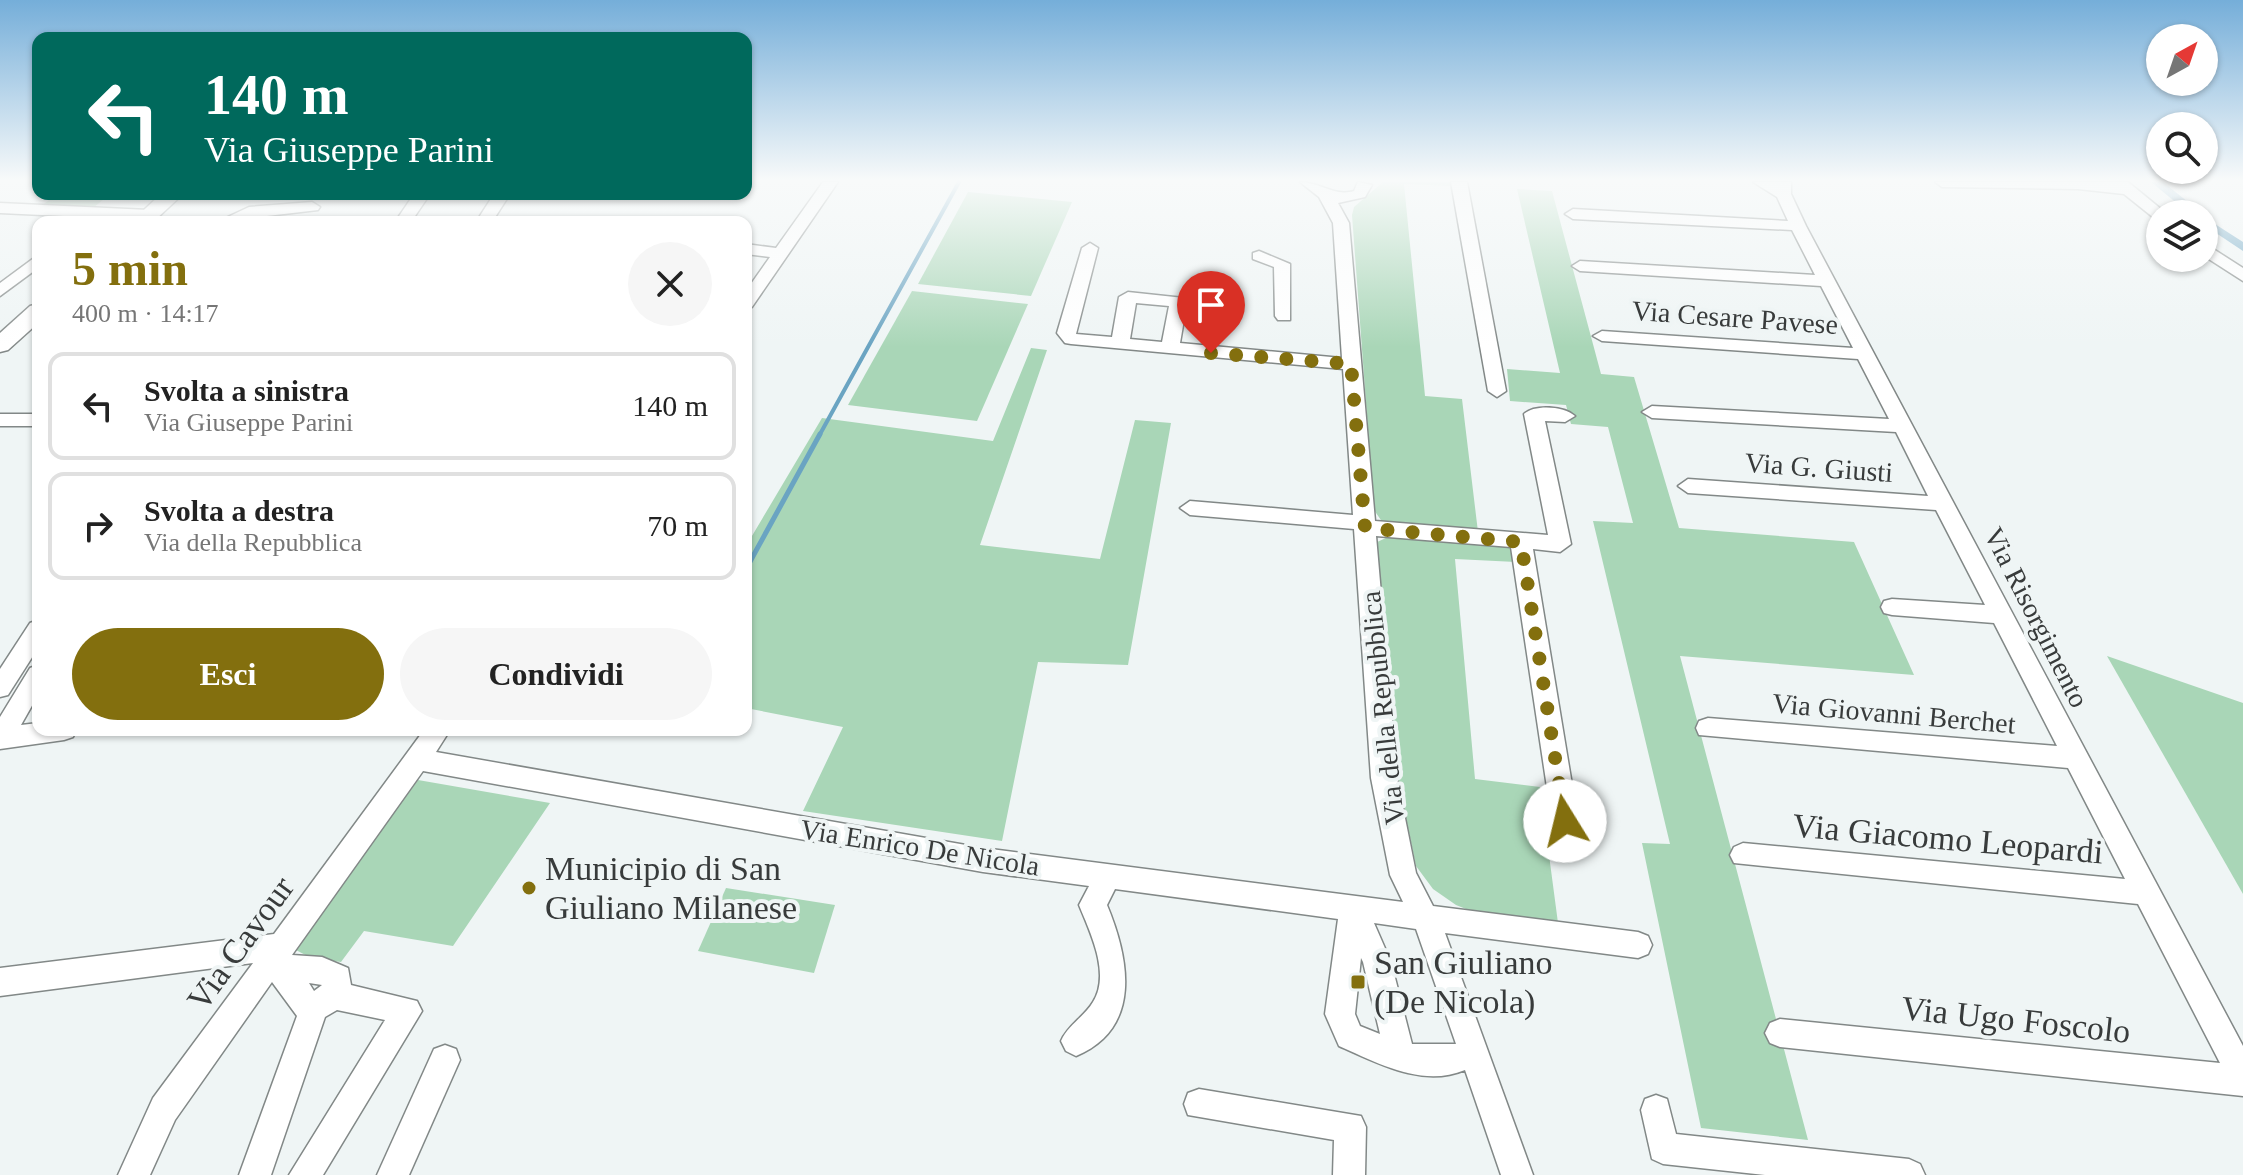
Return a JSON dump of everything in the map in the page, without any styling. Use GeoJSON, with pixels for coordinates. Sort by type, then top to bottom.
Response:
{"type":"FeatureCollection","features":[{"type":"Feature","properties":{"kind":"main road"},"geometry":{"type":"LineString","coordinates":[[0,345],[32,316]]}},
{"type":"Feature","properties":{"kind":"street"},"geometry":{"type":"LineString","coordinates":[[752,295],[794,237]]}},
{"type":"Feature","properties":{"kind":"street","name":"Via della Repubblica"},"geometry":{"type":"LineString","coordinates":[[1342,237],[1384,778],[1403,875],[1426,919],[1517,1175]]}},
{"type":"Feature","properties":{"kind":"street"},"geometry":{"type":"LineString","coordinates":[[1469,237],[1497,391]]}},
{"type":"Feature","properties":{"kind":"street","name":"Via Risorgimento"},"geometry":{"type":"LineString","coordinates":[[1804,237],[1946,504],[2243,1079]]}},
{"type":"Feature","properties":{"kind":"street"},"geometry":{"type":"LineString","coordinates":[[1090,248],[1066,333],[1071,339],[1351,364]]}},
{"type":"Feature","properties":{"kind":"street"},"geometry":{"type":"LineString","coordinates":[[752,250],[782,254]]}},
{"type":"Feature","properties":{"kind":"street"},"geometry":{"type":"LineString","coordinates":[[1259,256],[1282,264],[1284,316]]}},
{"type":"Feature","properties":{"kind":"street"},"geometry":{"type":"LineString","coordinates":[[2218,258],[2243,276]]}},
{"type":"Feature","properties":{"kind":"street"},"geometry":{"type":"LineString","coordinates":[[0,291],[32,265]]}},
{"type":"Feature","properties":{"kind":"street"},"geometry":{"type":"LineString","coordinates":[[1580,266],[1827,281]]}},
{"type":"Feature","properties":{"kind":"street"},"geometry":{"type":"LineString","coordinates":[[1120,345],[1128,297],[1178,302],[1170,349]]}},
{"type":"Feature","properties":{"kind":"street","name":"Via Cesare Pavese"},"geometry":{"type":"LineString","coordinates":[[1602,336],[1864,354]]}},
{"type":"Feature","properties":{"kind":"street"},"geometry":{"type":"LineString","coordinates":[[1652,412],[1903,426]]}},
{"type":"Feature","properties":{"kind":"street"},"geometry":{"type":"LineString","coordinates":[[1190,508],[1560,544],[1534,414],[1565,416]]}},
{"type":"Feature","properties":{"kind":"street"},"geometry":{"type":"LineString","coordinates":[[0,420],[32,420]]}},
{"type":"Feature","properties":{"kind":"street","name":"Via G. Giusti"},"geometry":{"type":"LineString","coordinates":[[1688,486],[1946,504]]}},
{"type":"Feature","properties":{"kind":"street"},"geometry":{"type":"LineString","coordinates":[[1521,542],[1565,821]]}},
{"type":"Feature","properties":{"kind":"street"},"geometry":{"type":"LineString","coordinates":[[1892,607],[2003,615]]}},
{"type":"Feature","properties":{"kind":"street"},"geometry":{"type":"LineString","coordinates":[[0,688],[32,638]]}},
{"type":"Feature","properties":{"kind":"street"},"geometry":{"type":"LineString","coordinates":[[1,738],[32,684]]}},
{"type":"Feature","properties":{"kind":"street","name":"Via Giovanni Berchet"},"geometry":{"type":"LineString","coordinates":[[1708,728],[2075,758]]}},
{"type":"Feature","properties":{"kind":"street"},"geometry":{"type":"LineString","coordinates":[[1,738],[32,734]]}},
{"type":"Feature","properties":{"kind":"street","name":"Via Cavour"},"geometry":{"type":"LineString","coordinates":[[134,1175],[164,1109],[276,960],[433,736]]}},
{"type":"Feature","properties":{"kind":"street","name":"Via Enrico De Nicola"},"geometry":{"type":"LineString","coordinates":[[416,759],[983,860],[1638,945]]}},
{"type":"Feature","properties":{"kind":"street","name":"Via Giacomo Leopardi"},"geometry":{"type":"LineString","coordinates":[[1743,855],[2147,893]]}},
{"type":"Feature","properties":{"kind":"street"},"geometry":{"type":"LineString","coordinates":[[1076,1041],[1099,1024],[1111,998],[1112,959],[1093,905],[1109,874]]}},
{"type":"Feature","properties":{"kind":"street"},"geometry":{"type":"LineString","coordinates":[[1353,908],[1377,962],[1400,1057]]}},
{"type":"Feature","properties":{"kind":"street"},"geometry":{"type":"LineString","coordinates":[[1353,908],[1340,1014],[1349,1036],[1400,1057],[1457,1062],[1473,1051]]}},
{"type":"Feature","properties":{"kind":"street"},"geometry":{"type":"LineString","coordinates":[[276,960],[307,1006],[324,1002],[407,1011],[305,1175]]}},
{"type":"Feature","properties":{"kind":"street"},"geometry":{"type":"LineString","coordinates":[[0,982],[276,960],[322,970],[338,978],[324,1002],[255,1175]]}},
{"type":"Feature","properties":{"kind":"street","name":"Via Ugo Foscolo"},"geometry":{"type":"LineString","coordinates":[[1780,1033],[2243,1079]]}},
{"type":"Feature","properties":{"kind":"street"},"geometry":{"type":"LineString","coordinates":[[393,1175],[445,1060]]}},
{"type":"Feature","properties":{"kind":"street"},"geometry":{"type":"LineString","coordinates":[[1199,1104],[1350,1127],[1349,1175]]}},
{"type":"Feature","properties":{"kind":"street"},"geometry":{"type":"LineString","coordinates":[[1656,1110],[1663,1148],[1909,1175]]}},
{"type":"Feature","properties":{"kind":"green space"},"geometry":{"type":"Polygon","coordinates":[[[944,237],[1057,237],[1031,296],[918,284],[944,237]]]}},
{"type":"Feature","properties":{"kind":"green space"},"geometry":{"type":"Polygon","coordinates":[[[1354,237],[1409,237],[1425,396],[1462,399],[1478,532],[1383,523],[1374,510],[1354,237]]]}},
{"type":"Feature","properties":{"kind":"green space"},"geometry":{"type":"Polygon","coordinates":[[[1528,237],[1564,237],[1601,374],[1634,377],[1679,528],[1854,542],[1914,675],[1680,656],[1808,1140],[1701,1128],[1642,843],[1670,844],[1593,521],[1633,523],[1608,427],[1571,424],[1566,405],[1510,401],[1507,369],[1560,373],[1528,237]]]}},
{"type":"Feature","properties":{"kind":"green space"},"geometry":{"type":"Polygon","coordinates":[[[912,291],[1028,304],[977,421],[848,405],[912,291]]]}},
{"type":"Feature","properties":{"kind":"green space"},"geometry":{"type":"Polygon","coordinates":[[[1031,348],[1047,350],[980,545],[1100,559],[1135,420],[1171,423],[1128,665],[1038,662],[1002,841],[803,811],[843,727],[752,709],[752,536],[822,418],[993,441],[1031,348]]]}},
{"type":"Feature","properties":{"kind":"green space"},"geometry":{"type":"Polygon","coordinates":[[[1388,537],[1514,546],[1516,562],[1455,559],[1475,779],[1540,787],[1558,923],[1471,911],[1456,905],[1433,889],[1416,866],[1396,770],[1375,543],[1388,537]]]}},
{"type":"Feature","properties":{"kind":"green space"},"geometry":{"type":"Polygon","coordinates":[[[2107,656],[2243,703],[2243,894],[2107,656]]]}},
{"type":"Feature","properties":{"kind":"green space"},"geometry":{"type":"Polygon","coordinates":[[[418,780],[550,803],[453,946],[364,931],[341,962],[311,958],[296,950],[302,937],[418,780]]]}},
{"type":"Feature","properties":{"kind":"green space"},"geometry":{"type":"Polygon","coordinates":[[[726,888],[835,905],[814,973],[698,951],[726,888]]]}},
{"type":"Feature","properties":{"kind":"waterway"},"geometry":{"type":"LineString","coordinates":[[819,436],[929,237]]}},
{"type":"Feature","properties":{"kind":"waterway"},"geometry":{"type":"LineString","coordinates":[[2228,237],[2243,247]]}},
{"type":"Feature","properties":{"kind":"waterway"},"geometry":{"type":"LineString","coordinates":[[752,558],[820,434]]}},
{"type":"Feature","properties":{"kind":"place","name":"Municipio di San Giuliano Milanese"},"geometry":{"type":"Point","coordinates":[529,888]}},
{"type":"Feature","properties":{"kind":"place","name":"San Giuliano (De Nicola)"},"geometry":{"type":"Point","coordinates":[1358,982]}},
{"type":"Feature","properties":{"kind":"route"},"geometry":{"type":"LineString","coordinates":[[1211,353],[1351,364],[1365,528],[1521,542],[1565,821]]}}]}
